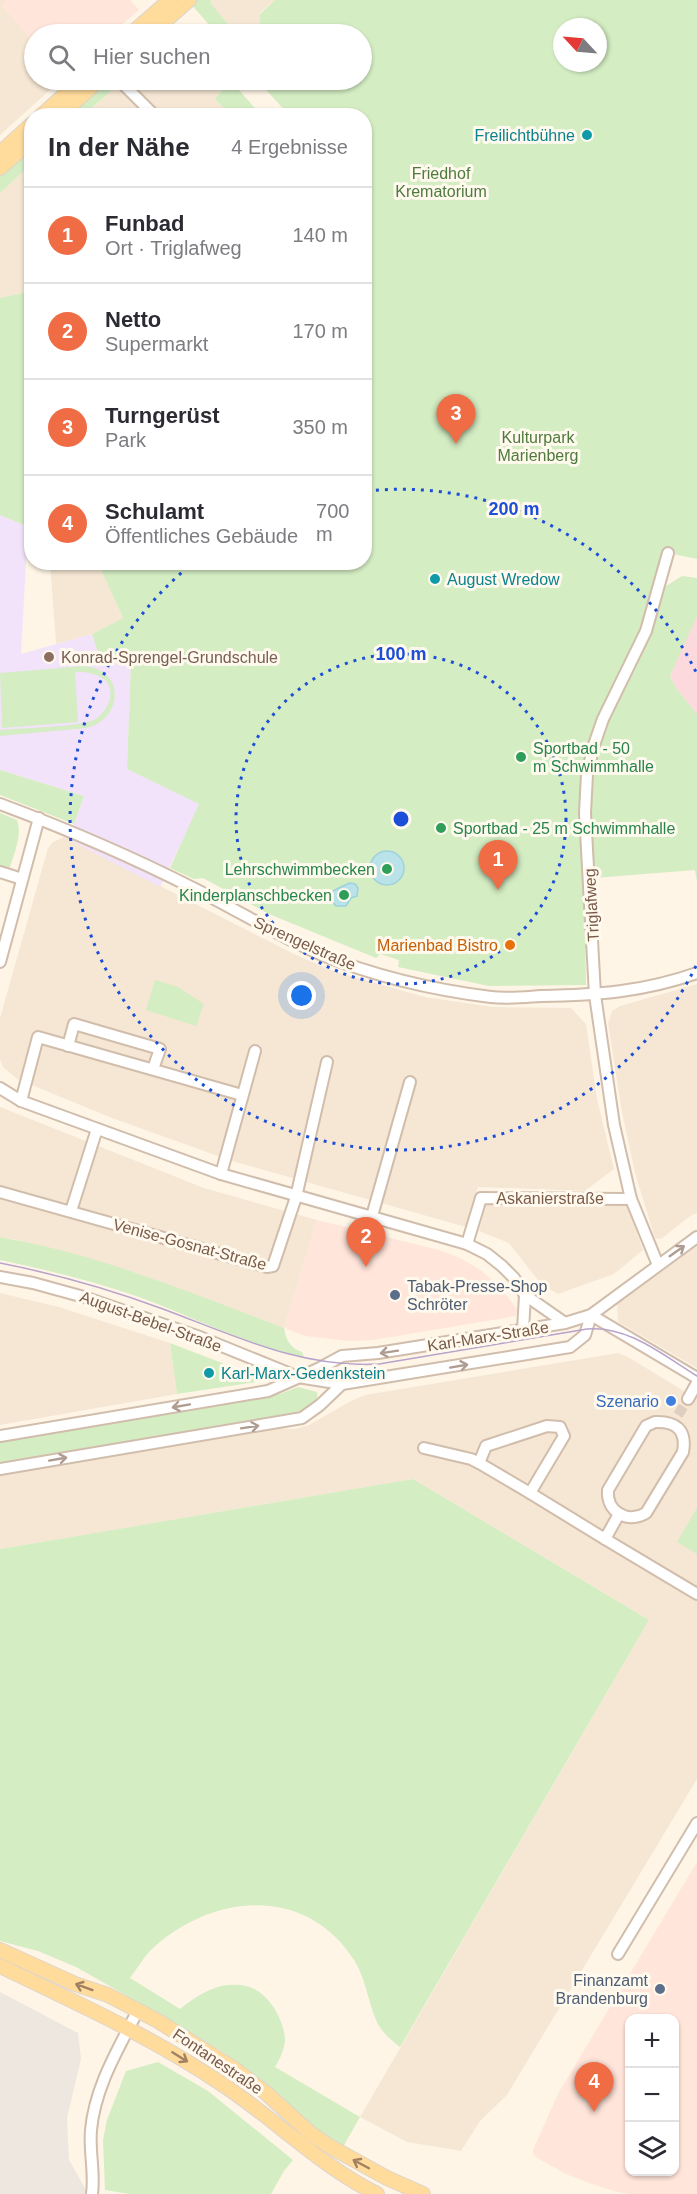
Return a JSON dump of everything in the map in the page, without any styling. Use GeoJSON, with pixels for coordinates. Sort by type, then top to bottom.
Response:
{"type":"FeatureCollection","features":[{"type":"Feature","properties":{"kind":"main road"},"geometry":{"type":"LineString","coordinates":[[142,24],[170,0]]}},
{"type":"Feature","properties":{"kind":"main road"},"geometry":{"type":"LineString","coordinates":[[161,24],[189,0]]}},
{"type":"Feature","properties":{"kind":"main road"},"geometry":{"type":"LineString","coordinates":[[50,108],[70,90]]}},
{"type":"Feature","properties":{"kind":"main road"},"geometry":{"type":"LineString","coordinates":[[68,108],[88,90]]}},
{"type":"Feature","properties":{"kind":"main road"},"geometry":{"type":"LineString","coordinates":[[0,153],[24,131]]}},
{"type":"Feature","properties":{"kind":"main road"},"geometry":{"type":"LineString","coordinates":[[0,168],[24,147]]}},
{"type":"Feature","properties":{"kind":"main road","name":"Fontanestraße"},"geometry":{"type":"LineString","coordinates":[[0,1950],[138,2010],[236,2070],[329,2146],[387,2178],[423,2194]]}},
{"type":"Feature","properties":{"kind":"main road","name":"Fontanestraße"},"geometry":{"type":"LineString","coordinates":[[0,1966],[168,2049],[220,2082],[319,2159],[377,2194]]}},
{"type":"Feature","properties":{"kind":"street"},"geometry":{"type":"LineString","coordinates":[[129,90],[147,108]]}},
{"type":"Feature","properties":{"kind":"street","name":"Triglafweg"},"geometry":{"type":"LineString","coordinates":[[658,1265],[631,1199],[614,1125],[595,995],[585,813],[588,774],[594,745],[603,719],[646,631],[668,553]]}},
{"type":"Feature","properties":{"kind":"street","name":"Sprengelstraße"},"geometry":{"type":"LineString","coordinates":[[0,804],[39,818],[164,874],[320,953],[363,969],[413,983],[493,997],[595,995],[628,992],[697,973]]}},
{"type":"Feature","properties":{"kind":"street"},"geometry":{"type":"LineString","coordinates":[[0,962],[39,818]]}},
{"type":"Feature","properties":{"kind":"street"},"geometry":{"type":"LineString","coordinates":[[0,872],[22,879]]}},
{"type":"Feature","properties":{"kind":"street"},"geometry":{"type":"LineString","coordinates":[[68,1046],[74,1024],[160,1049],[153,1069]]}},
{"type":"Feature","properties":{"kind":"street"},"geometry":{"type":"LineString","coordinates":[[21,1101],[38,1037],[242,1095]]}},
{"type":"Feature","properties":{"kind":"street"},"geometry":{"type":"LineString","coordinates":[[220,1174],[255,1051]]}},
{"type":"Feature","properties":{"kind":"street","name":"Venise-Gosnat-Straße"},"geometry":{"type":"LineString","coordinates":[[0,1192],[71,1210],[267,1267],[273,1266],[296,1197],[327,1062]]}},
{"type":"Feature","properties":{"kind":"street"},"geometry":{"type":"LineString","coordinates":[[372,1216],[410,1082]]}},
{"type":"Feature","properties":{"kind":"street"},"geometry":{"type":"LineString","coordinates":[[0,1088],[21,1101],[220,1174],[467,1244],[502,1266],[514,1278],[525,1295],[565,1323]]}},
{"type":"Feature","properties":{"kind":"street"},"geometry":{"type":"LineString","coordinates":[[71,1210],[97,1129]]}},
{"type":"Feature","properties":{"kind":"street","name":"Askanierstraße"},"geometry":{"type":"LineString","coordinates":[[467,1244],[481,1198],[631,1199]]}},
{"type":"Feature","properties":{"kind":"street"},"geometry":{"type":"LineString","coordinates":[[697,1237],[591,1315],[697,1378]]}},
{"type":"Feature","properties":{"kind":"street","name":"August-Bebel-Straße"},"geometry":{"type":"LineString","coordinates":[[0,1278],[33,1283],[84,1297],[197,1336],[298,1377]]}},
{"type":"Feature","properties":{"kind":"street"},"geometry":{"type":"LineString","coordinates":[[523,1330],[525,1295]]}},
{"type":"Feature","properties":{"kind":"street","name":"Karl-Marx-Straße"},"geometry":{"type":"LineString","coordinates":[[0,1437],[268,1391],[342,1356],[378,1353],[523,1330],[565,1323],[591,1315]]}},
{"type":"Feature","properties":{"kind":"street","name":"Karl-Marx-Straße"},"geometry":{"type":"LineString","coordinates":[[298,1377],[342,1384],[570,1347],[585,1335],[591,1315]]}},
{"type":"Feature","properties":{"kind":"street"},"geometry":{"type":"LineString","coordinates":[[688,1399],[697,1383]]}},
{"type":"Feature","properties":{"kind":"street"},"geometry":{"type":"LineString","coordinates":[[0,1469],[302,1418],[342,1384]]}},
{"type":"Feature","properties":{"kind":"street"},"geometry":{"type":"LineString","coordinates":[[676,1420],[685,1442],[683,1452],[646,1513],[631,1518],[619,1514],[612,1509],[607,1500],[608,1490],[646,1426],[654,1422],[676,1420]]}},
{"type":"Feature","properties":{"kind":"street"},"geometry":{"type":"LineString","coordinates":[[479,1463],[486,1446],[547,1426],[560,1427],[564,1436],[530,1494]]}},
{"type":"Feature","properties":{"kind":"street"},"geometry":{"type":"LineString","coordinates":[[424,1448],[479,1463],[697,1593]]}},
{"type":"Feature","properties":{"kind":"street"},"geometry":{"type":"LineString","coordinates":[[605,1539],[619,1514]]}},
{"type":"Feature","properties":{"kind":"street"},"geometry":{"type":"LineString","coordinates":[[618,1954],[697,1823]]}},
{"type":"Feature","properties":{"kind":"street"},"geometry":{"type":"LineString","coordinates":[[92,2194],[91,2130],[96,2103],[106,2073],[138,2010]]}},
{"type":"Feature","properties":{"kind":"shaded area"},"geometry":{"type":"Polygon","coordinates":[[[0,0],[7,0],[2,5],[24,31],[24,90],[50,90],[30,108],[24,108],[24,113],[0,135],[0,0]]]}},
{"type":"Feature","properties":{"kind":"shaded area"},"geometry":{"type":"Polygon","coordinates":[[[7,0],[130,0],[139,10],[123,24],[24,24],[24,31],[1,5],[7,0]]]}},
{"type":"Feature","properties":{"kind":"shaded area"},"geometry":{"type":"Polygon","coordinates":[[[212,0],[275,0],[260,13],[259,24],[228,24],[210,2],[212,0]]]}},
{"type":"Feature","properties":{"kind":"shaded area"},"geometry":{"type":"Polygon","coordinates":[[[113,90],[123,90],[141,108],[93,108],[113,90]]]}},
{"type":"Feature","properties":{"kind":"shaded area"},"geometry":{"type":"Polygon","coordinates":[[[135,90],[222,90],[215,99],[223,108],[153,108],[135,90]]]}},
{"type":"Feature","properties":{"kind":"shaded area"},"geometry":{"type":"Polygon","coordinates":[[[24,171],[24,293],[0,298],[0,193],[24,171]]]}},
{"type":"Feature","properties":{"kind":"shaded area","name":"Konrad-Sprengel-Grundschule"},"geometry":{"type":"Polygon","coordinates":[[[0,515],[24,525],[26,570],[21,654],[92,634],[100,659],[131,661],[127,769],[200,804],[160,887],[64,837],[74,824],[84,796],[0,770],[0,515]]]}},
{"type":"Feature","properties":{"kind":"shaded area"},"geometry":{"type":"Polygon","coordinates":[[[51,570],[102,570],[123,618],[92,634],[56,644],[51,570]]]}},
{"type":"Feature","properties":{"kind":"shaded area"},"geometry":{"type":"Polygon","coordinates":[[[697,613],[697,714],[676,688],[670,676],[697,613]]]}},
{"type":"Feature","properties":{"kind":"shaded area"},"geometry":{"type":"Polygon","coordinates":[[[64,837],[294,954],[333,971],[425,997],[493,1007],[571,1008],[586,1024],[597,1099],[614,1169],[585,1191],[478,1187],[466,1227],[232,1161],[112,1118],[17,1079],[3,1067],[0,1059],[0,1018],[48,848],[53,842],[64,837]]]}},
{"type":"Feature","properties":{"kind":"shaded area"},"geometry":{"type":"Polygon","coordinates":[[[697,984],[697,1213],[661,1239],[655,1238],[635,1173],[621,1107],[608,1023],[612,1011],[620,1006],[697,984]]]}},
{"type":"Feature","properties":{"kind":"shaded area"},"geometry":{"type":"Polygon","coordinates":[[[0,1107],[204,1188],[317,1220],[284,1328],[136,1273],[0,1237],[0,1107]]]}},
{"type":"Feature","properties":{"kind":"shaded area"},"geometry":{"type":"Polygon","coordinates":[[[495,1202],[626,1204],[643,1250],[614,1274],[558,1294],[541,1284],[509,1243],[479,1231],[486,1205],[495,1202]]]}},
{"type":"Feature","properties":{"kind":"shaded area"},"geometry":{"type":"Polygon","coordinates":[[[317,1220],[439,1250],[460,1258],[482,1271],[504,1292],[517,1309],[516,1316],[373,1340],[349,1341],[305,1336],[284,1328],[317,1220]]]}},
{"type":"Feature","properties":{"kind":"shaded area"},"geometry":{"type":"Polygon","coordinates":[[[697,1246],[697,1368],[618,1322],[617,1304],[697,1246]]]}},
{"type":"Feature","properties":{"kind":"shaded area"},"geometry":{"type":"Polygon","coordinates":[[[0,1293],[59,1307],[170,1343],[177,1394],[0,1425],[0,1293]]]}},
{"type":"Feature","properties":{"kind":"shaded area"},"geometry":{"type":"Polygon","coordinates":[[[618,1353],[697,1399],[697,1779],[507,2095],[480,2121],[461,2151],[407,2142],[360,2117],[649,1620],[413,1479],[0,1549],[0,1475],[245,1427],[295,1429],[309,1425],[365,1395],[618,1353]]]}},
{"type":"Feature","properties":{"kind":"shaded area"},"geometry":{"type":"Polygon","coordinates":[[[697,1862],[697,2194],[617,2192],[566,2174],[534,2156],[533,2150],[559,2092],[697,1862]]]}},
{"type":"Feature","properties":{"kind":"shaded area"},"geometry":{"type":"Polygon","coordinates":[[[0,1992],[78,2033],[81,2059],[67,2118],[69,2160],[86,2190],[85,2194],[0,2194],[0,1992]]]}},
{"type":"Feature","properties":{"kind":"green space"},"geometry":{"type":"Polygon","coordinates":[[[196,0],[212,0],[210,2],[228,24],[208,24],[191,4],[196,0]]]}},
{"type":"Feature","properties":{"kind":"green space"},"geometry":{"type":"Polygon","coordinates":[[[275,0],[697,0],[697,559],[668,553],[661,558],[640,630],[597,718],[588,743],[582,773],[586,985],[489,986],[398,967],[399,960],[380,954],[376,958],[269,914],[203,878],[194,879],[170,868],[199,804],[127,769],[131,661],[100,659],[92,634],[123,618],[102,570],[372,570],[372,108],[283,108],[266,90],[372,90],[372,24],[259,24],[260,14],[275,0]]]}},
{"type":"Feature","properties":{"kind":"green space"},"geometry":{"type":"Polygon","coordinates":[[[93,90],[112,90],[92,108],[74,108],[93,90]]]}},
{"type":"Feature","properties":{"kind":"green space"},"geometry":{"type":"Polygon","coordinates":[[[222,90],[239,90],[255,108],[223,108],[215,99],[222,90]]]}},
{"type":"Feature","properties":{"kind":"green space"},"geometry":{"type":"Polygon","coordinates":[[[24,154],[24,171],[0,193],[0,176],[24,154]]]}},
{"type":"Feature","properties":{"kind":"green space"},"geometry":{"type":"Polygon","coordinates":[[[24,293],[24,525],[0,515],[0,298],[24,293]]]}},
{"type":"Feature","properties":{"kind":"green space"},"geometry":{"type":"Polygon","coordinates":[[[682,576],[697,578],[697,616],[670,676],[676,688],[697,714],[697,881],[695,870],[594,878],[590,813],[593,773],[599,746],[609,718],[651,632],[666,586],[682,576]]]}},
{"type":"Feature","properties":{"kind":"green space"},"geometry":{"type":"Polygon","coordinates":[[[83,666],[97,669],[107,676],[113,685],[115,695],[113,706],[98,723],[86,728],[0,736],[0,730],[76,724],[94,720],[99,716],[109,702],[110,687],[107,682],[96,675],[75,672],[78,722],[2,728],[0,673],[83,666]]]}},
{"type":"Feature","properties":{"kind":"green space"},"geometry":{"type":"Polygon","coordinates":[[[0,770],[84,796],[74,824],[0,795],[0,770]]]}},
{"type":"Feature","properties":{"kind":"green space"},"geometry":{"type":"Polygon","coordinates":[[[0,813],[17,820],[19,826],[17,846],[9,871],[0,869],[0,813]]]}},
{"type":"Feature","properties":{"kind":"green space"},"geometry":{"type":"Polygon","coordinates":[[[155,980],[178,987],[204,1004],[196,1026],[146,1010],[155,980]]]}},
{"type":"Feature","properties":{"kind":"green space"},"geometry":{"type":"Polygon","coordinates":[[[0,1237],[37,1244],[109,1264],[180,1288],[284,1328],[289,1343],[302,1352],[304,1357],[241,1338],[122,1291],[0,1260],[0,1237]]]}},
{"type":"Feature","properties":{"kind":"green space"},"geometry":{"type":"Polygon","coordinates":[[[170,1343],[256,1376],[256,1382],[177,1394],[170,1343]]]}},
{"type":"Feature","properties":{"kind":"green space"},"geometry":{"type":"Polygon","coordinates":[[[298,1387],[317,1392],[317,1400],[298,1412],[0,1464],[0,1441],[280,1394],[298,1387]]]}},
{"type":"Feature","properties":{"kind":"green space"},"geometry":{"type":"Polygon","coordinates":[[[413,1479],[649,1620],[400,2047],[386,2035],[378,2024],[360,1972],[352,1957],[331,1933],[307,1917],[281,1908],[253,1905],[226,1909],[198,1918],[172,1933],[149,1952],[130,1978],[180,2009],[203,1993],[222,1986],[247,1986],[262,1994],[272,2005],[283,2027],[284,2048],[275,2067],[360,2117],[343,2147],[310,2124],[226,2054],[173,2022],[76,1967],[38,1951],[0,1941],[0,1549],[413,1479]]]}},
{"type":"Feature","properties":{"kind":"green space"},"geometry":{"type":"Polygon","coordinates":[[[697,1508],[697,1554],[677,1542],[697,1508]]]}},
{"type":"Feature","properties":{"kind":"green space"},"geometry":{"type":"Polygon","coordinates":[[[158,2062],[208,2091],[293,2160],[271,2194],[129,2194],[105,2190],[103,2140],[107,2120],[126,2071],[158,2062]]]}},
{"type":"Feature","properties":{"kind":"water","name":"Lehrschwimmbecken"},"geometry":{"type":"Polygon","coordinates":[[[387,851],[399,856],[404,868],[399,880],[387,885],[375,880],[370,868],[375,856],[387,851]]]}},
{"type":"Feature","properties":{"kind":"water","name":"Kinderplanschbecken"},"geometry":{"type":"Polygon","coordinates":[[[350,883],[355,884],[358,888],[357,896],[351,898],[346,906],[336,906],[331,900],[331,893],[350,883]]]}},
{"type":"Feature","properties":{"kind":"tunnel"},"geometry":{"type":"LineString","coordinates":[[678,1415],[688,1399]]}},
{"type":"Feature","properties":{"kind":"tram line"},"geometry":{"type":"LineString","coordinates":[[0,1263],[102,1289],[268,1348],[323,1361],[379,1364],[587,1329],[602,1329],[631,1337],[659,1351],[697,1376]]}},
{"type":"Feature","properties":{"kind":"place","name":"Freilichtbühne"},"geometry":{"type":"Point","coordinates":[587,135]}},
{"type":"Feature","properties":{"kind":"place","name":"Turngerüst"},"geometry":{"type":"Point","coordinates":[456,444]}},
{"type":"Feature","properties":{"kind":"place","name":"August Wredow"},"geometry":{"type":"Point","coordinates":[435,579]}},
{"type":"Feature","properties":{"kind":"place","name":"Konrad-Sprengel-Grundschule"},"geometry":{"type":"Point","coordinates":[49,657]}},
{"type":"Feature","properties":{"kind":"place","name":"Sportbad - 50 m Schwimmhalle"},"geometry":{"type":"Point","coordinates":[521,757]}},
{"type":"Feature","properties":{"kind":"place","name":"Sportbad - 25 m Schwimmhalle"},"geometry":{"type":"Point","coordinates":[441,828]}},
{"type":"Feature","properties":{"kind":"place","name":"Lehrschwimmbecken"},"geometry":{"type":"Point","coordinates":[387,869]}},
{"type":"Feature","properties":{"kind":"place","name":"Funbad"},"geometry":{"type":"Point","coordinates":[498,890]}},
{"type":"Feature","properties":{"kind":"place","name":"Kinderplanschbecken"},"geometry":{"type":"Point","coordinates":[344,895]}},
{"type":"Feature","properties":{"kind":"place","name":"Marienbad Bistro"},"geometry":{"type":"Point","coordinates":[510,945]}},
{"type":"Feature","properties":{"kind":"place","name":"Netto"},"geometry":{"type":"Point","coordinates":[366,1267]}},
{"type":"Feature","properties":{"kind":"place","name":"Tabak-Presse-Shop Schröter"},"geometry":{"type":"Point","coordinates":[395,1295]}},
{"type":"Feature","properties":{"kind":"place","name":"Karl-Marx-Gedenkstein"},"geometry":{"type":"Point","coordinates":[209,1373]}},
{"type":"Feature","properties":{"kind":"place","name":"Szenario"},"geometry":{"type":"Point","coordinates":[671,1401]}},
{"type":"Feature","properties":{"kind":"place","name":"Finanzamt Brandenburg"},"geometry":{"type":"Point","coordinates":[660,1989]}},
{"type":"Feature","properties":{"kind":"place","name":"Schulamt"},"geometry":{"type":"Point","coordinates":[594,2112]}},
{"type":"Feature","properties":{"kind":"park label","name":"Friedhof Krematorium"},"geometry":{"type":"Point","coordinates":[441,182]}},
{"type":"Feature","properties":{"kind":"park label","name":"Kulturpark Marienberg"},"geometry":{"type":"Point","coordinates":[538,446]}}]}
